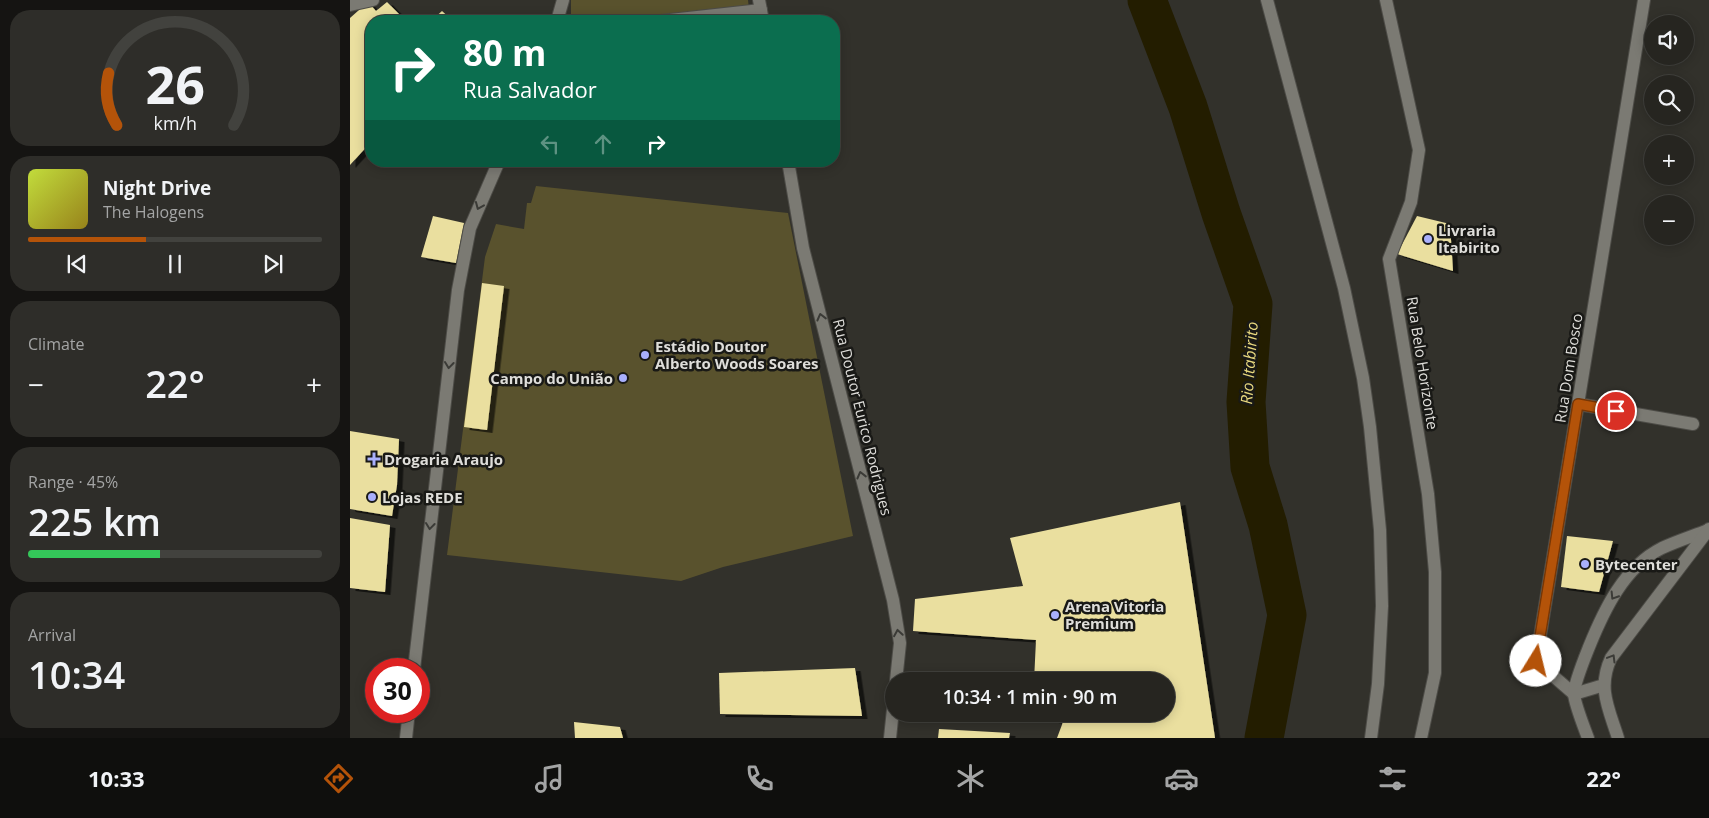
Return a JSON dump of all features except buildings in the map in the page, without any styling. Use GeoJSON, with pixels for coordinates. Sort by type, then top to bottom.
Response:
{"type":"FeatureCollection","features":[{"type":"Feature","properties":{"kind":"street"},"geometry":{"type":"LineString","coordinates":[[350,5],[373,0]]}},
{"type":"Feature","properties":{"kind":"street"},"geometry":{"type":"LineString","coordinates":[[1267,0],[1344,288],[1363,378],[1370,427],[1380,530],[1382,606],[1378,684],[1371,738]]}},
{"type":"Feature","properties":{"kind":"street","name":"Rua Belo Horizonte"},"geometry":{"type":"LineString","coordinates":[[1386,0],[1419,150],[1411,202],[1389,259],[1428,494],[1436,572],[1435,673],[1421,738]]}},
{"type":"Feature","properties":{"kind":"street","name":"Rua Dom Bosco"},"geometry":{"type":"LineString","coordinates":[[1574,694],[1536,661],[1644,0]]}},
{"type":"Feature","properties":{"kind":"street"},"geometry":{"type":"LineString","coordinates":[[558,15],[562,1]]}},
{"type":"Feature","properties":{"kind":"street"},"geometry":{"type":"LineString","coordinates":[[721,15],[761,11]]}},
{"type":"Feature","properties":{"kind":"street"},"geometry":{"type":"LineString","coordinates":[[415,658],[458,290],[470,228],[496,167]]}},
{"type":"Feature","properties":{"kind":"street","name":"Rua Doutor Eurico Rodrigues"},"geometry":{"type":"LineString","coordinates":[[789,167],[803,248],[893,600],[900,643],[897,672]]}},
{"type":"Feature","properties":{"kind":"street"},"geometry":{"type":"LineString","coordinates":[[1578,404],[1693,424]]}},
{"type":"Feature","properties":{"kind":"street"},"geometry":{"type":"LineString","coordinates":[[1588,738],[1574,694],[1583,662],[1604,612],[1636,567],[1662,548],[1709,529]]}},
{"type":"Feature","properties":{"kind":"street"},"geometry":{"type":"LineString","coordinates":[[1618,738],[1604,685],[1606,670],[1611,658],[1709,529]]}},
{"type":"Feature","properties":{"kind":"street"},"geometry":{"type":"LineString","coordinates":[[1574,694],[1604,685]]}},
{"type":"Feature","properties":{"kind":"street"},"geometry":{"type":"LineString","coordinates":[[890,738],[892,722]]}},
{"type":"Feature","properties":{"kind":"street"},"geometry":{"type":"LineString","coordinates":[[406,738],[408,723]]}},
{"type":"Feature","properties":{"kind":"shaded area"},"geometry":{"type":"Polygon","coordinates":[[[571,0],[748,0],[749,9],[675,15],[571,15],[571,0]]]}},
{"type":"Feature","properties":{"kind":"shaded area","name":"Estádio Doutor Alberto Woods Soares"},"geometry":{"type":"Polygon","coordinates":[[[536,186],[788,213],[853,536],[723,567],[681,581],[447,555],[485,257],[496,224],[524,229],[527,203],[531,203],[536,186]]]}},
{"type":"Feature","properties":{"kind":"waterway","name":"Rio Itabirito"},"geometry":{"type":"LineString","coordinates":[[1147,0],[1188,107],[1221,213],[1253,304],[1246,402],[1250,467],[1268,525],[1287,615],[1264,738]]}},
{"type":"Feature","properties":{"kind":"place","name":"Livraria Itabirito"},"geometry":{"type":"Point","coordinates":[1428,239]}},
{"type":"Feature","properties":{"kind":"place","name":"Estádio Doutor Alberto Woods Soares"},"geometry":{"type":"Point","coordinates":[645,355]}},
{"type":"Feature","properties":{"kind":"place","name":"Campo do União"},"geometry":{"type":"Point","coordinates":[623,378]}},
{"type":"Feature","properties":{"kind":"place","name":"Drogaria Araujo"},"geometry":{"type":"Point","coordinates":[374,459]}},
{"type":"Feature","properties":{"kind":"place","name":"Lojas REDE"},"geometry":{"type":"Point","coordinates":[372,497]}},
{"type":"Feature","properties":{"kind":"place","name":"Bytecenter"},"geometry":{"type":"Point","coordinates":[1585,564]}},
{"type":"Feature","properties":{"kind":"place","name":"Arena Vitoria Premium"},"geometry":{"type":"Point","coordinates":[1055,615]}},
{"type":"Feature","properties":{"kind":"route"},"geometry":{"type":"LineString","coordinates":[[1536,661],[1578,404],[1616,411]]}}]}
